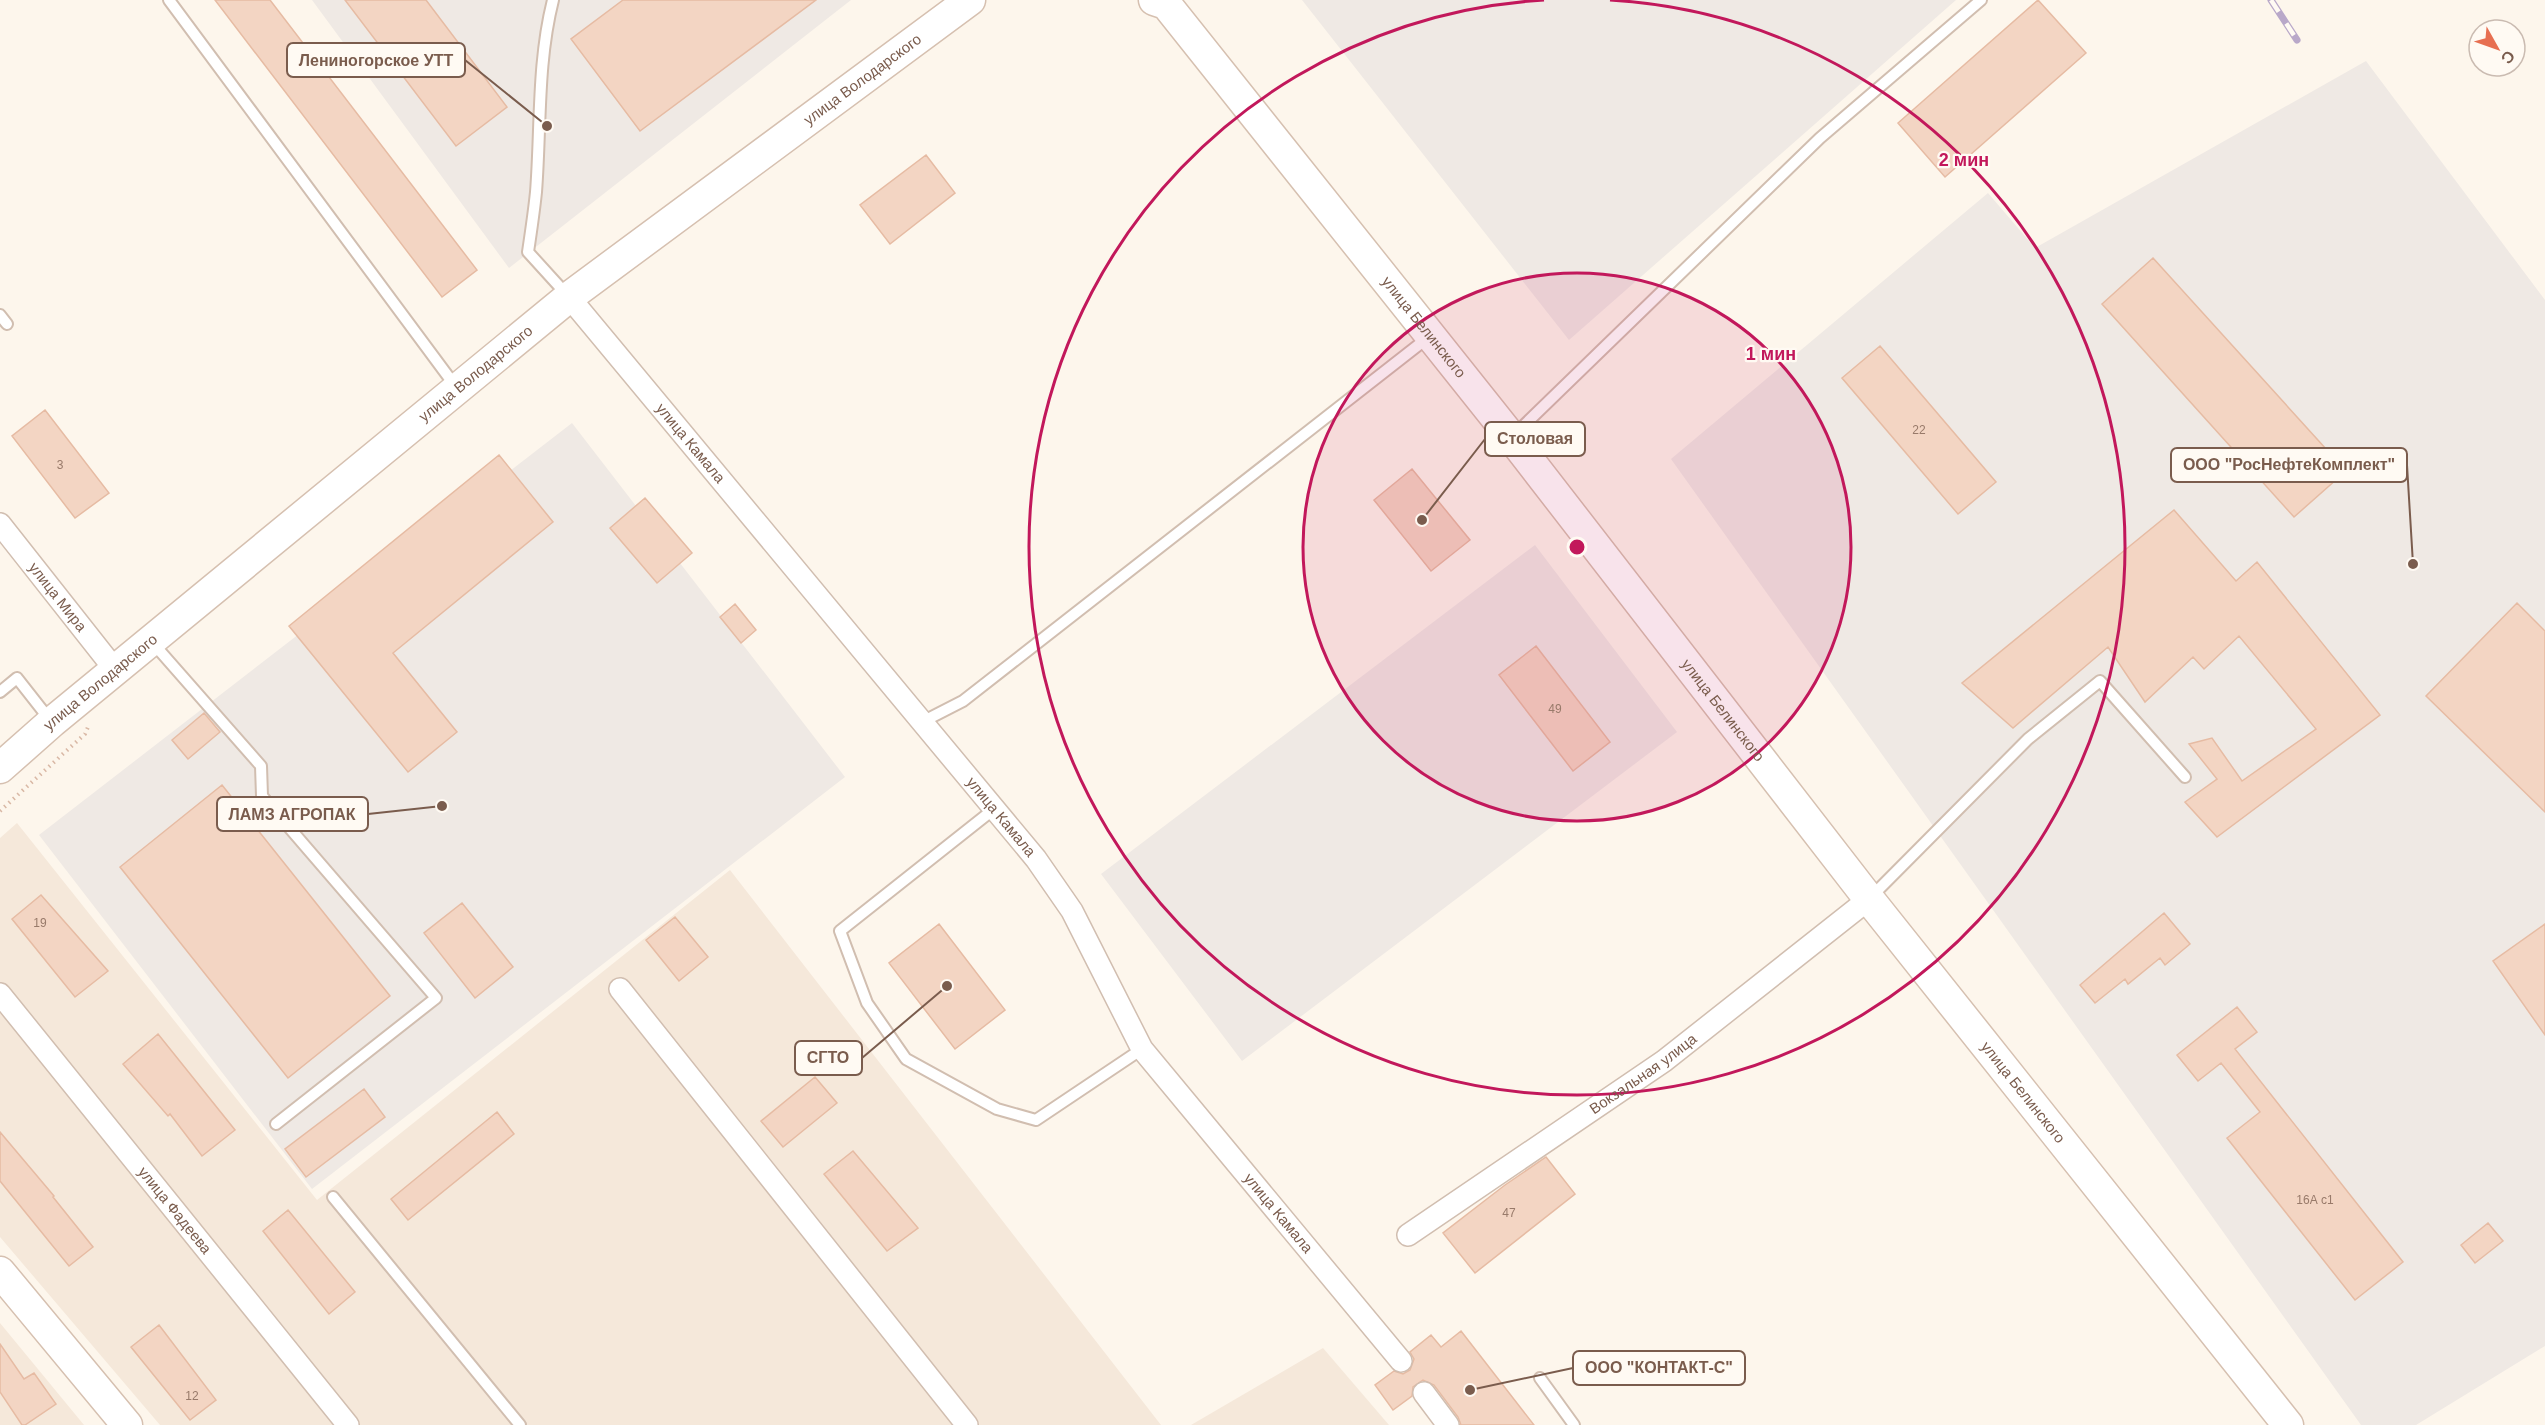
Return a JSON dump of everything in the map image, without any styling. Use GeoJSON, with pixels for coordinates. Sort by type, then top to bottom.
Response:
{"type":"FeatureCollection","features":[{"type":"Feature","properties":{"kind":"street","name":"улица Володарского"},"geometry":{"type":"LineString","coordinates":[[1,764],[569,297],[970,0]]}},
{"type":"Feature","properties":{"kind":"street","name":"улица Белинского"},"geometry":{"type":"LineString","coordinates":[[1154,0],[1166,4],[1512,438],[1869,899],[2288,1425]]}},
{"type":"Feature","properties":{"kind":"street","name":"улица Камала"},"geometry":{"type":"LineString","coordinates":[[569,297],[1036,859],[1072,911],[1142,1049],[1401,1361]]}},
{"type":"Feature","properties":{"kind":"street","name":"улица Мира"},"geometry":{"type":"LineString","coordinates":[[0,524],[116,671]]}},
{"type":"Feature","properties":{"kind":"street","name":"Вокзальная улица"},"geometry":{"type":"LineString","coordinates":[[1408,1235],[1664,1060],[1869,899]]}},
{"type":"Feature","properties":{"kind":"street"},"geometry":{"type":"LineString","coordinates":[[620,988],[967,1425]]}},
{"type":"Feature","properties":{"kind":"street","name":"улица Фадеева"},"geometry":{"type":"LineString","coordinates":[[0,994],[348,1425]]}},
{"type":"Feature","properties":{"kind":"street"},"geometry":{"type":"LineString","coordinates":[[0,1272],[127,1425]]}},
{"type":"Feature","properties":{"kind":"street"},"geometry":{"type":"LineString","coordinates":[[1425,1393],[1448,1425]]}},
{"type":"Feature","properties":{"kind":"lane"},"geometry":{"type":"LineString","coordinates":[[169,0],[458,390]]}},
{"type":"Feature","properties":{"kind":"lane"},"geometry":{"type":"LineString","coordinates":[[553,0],[546,27],[540,92],[536,191],[528,252],[569,297]]}},
{"type":"Feature","properties":{"kind":"lane"},"geometry":{"type":"LineString","coordinates":[[1512,438],[1820,138],[1981,0]]}},
{"type":"Feature","properties":{"kind":"lane"},"geometry":{"type":"LineString","coordinates":[[922,722],[963,701],[1430,336]]}},
{"type":"Feature","properties":{"kind":"lane"},"geometry":{"type":"LineString","coordinates":[[151,641],[261,766],[262,796],[436,998],[276,1124]]}},
{"type":"Feature","properties":{"kind":"lane"},"geometry":{"type":"LineString","coordinates":[[0,692],[17,678],[52,722]]}},
{"type":"Feature","properties":{"kind":"lane"},"geometry":{"type":"LineString","coordinates":[[1869,899],[2028,740],[2100,681],[2185,777]]}},
{"type":"Feature","properties":{"kind":"lane"},"geometry":{"type":"LineString","coordinates":[[994,809],[840,931],[867,1003],[906,1059],[997,1109],[1036,1120],[1142,1049]]}},
{"type":"Feature","properties":{"kind":"lane"},"geometry":{"type":"LineString","coordinates":[[333,1197],[520,1425]]}},
{"type":"Feature","properties":{"kind":"lane"},"geometry":{"type":"LineString","coordinates":[[1540,1378],[1574,1425]]}},
{"type":"Feature","properties":{"kind":"shaded area"},"geometry":{"type":"Polygon","coordinates":[[[312,0],[851,0],[509,268],[312,0]]]}},
{"type":"Feature","properties":{"kind":"shaded area"},"geometry":{"type":"Polygon","coordinates":[[[1302,0],[1956,0],[1569,340],[1302,0]]]}},
{"type":"Feature","properties":{"kind":"shaded area"},"geometry":{"type":"Polygon","coordinates":[[[2366,61],[2545,300],[2545,1346],[2416,1425],[2361,1425],[1671,459],[1988,193],[2035,248],[2366,61]]]}},
{"type":"Feature","properties":{"kind":"shaded area"},"geometry":{"type":"Polygon","coordinates":[[[572,423],[845,777],[312,1189],[39,835],[572,423]]]}},
{"type":"Feature","properties":{"kind":"shaded area"},"geometry":{"type":"Polygon","coordinates":[[[1535,545],[1677,732],[1242,1061],[1101,874],[1535,545]]]}},
{"type":"Feature","properties":{"kind":"shaded area"},"geometry":{"type":"Polygon","coordinates":[[[17,823],[317,1200],[730,870],[1161,1425],[160,1425],[0,1237],[0,838],[17,823]]]}},
{"type":"Feature","properties":{"kind":"shaded area"},"geometry":{"type":"Polygon","coordinates":[[[0,1323],[84,1425],[0,1425],[0,1323]]]}},
{"type":"Feature","properties":{"kind":"shaded area"},"geometry":{"type":"Polygon","coordinates":[[[1323,1348],[1389,1425],[1191,1425],[1323,1348]]]}},
{"type":"Feature","properties":{"kind":"building"},"geometry":{"type":"Polygon","coordinates":[[[215,0],[270,0],[477,270],[442,297],[215,0]]]}},
{"type":"Feature","properties":{"kind":"building"},"geometry":{"type":"Polygon","coordinates":[[[345,0],[426,0],[507,107],[456,146],[345,0]]]}},
{"type":"Feature","properties":{"kind":"building"},"geometry":{"type":"Polygon","coordinates":[[[623,0],[816,0],[640,131],[571,39],[623,0]]]}},
{"type":"Feature","properties":{"kind":"building"},"geometry":{"type":"Polygon","coordinates":[[[2038,0],[2086,53],[1945,177],[1898,123],[2038,0]]]}},
{"type":"Feature","properties":{"kind":"building"},"geometry":{"type":"Polygon","coordinates":[[[926,155],[955,193],[890,244],[860,205],[926,155]]]}},
{"type":"Feature","properties":{"kind":"building"},"geometry":{"type":"Polygon","coordinates":[[[2153,258],[2346,471],[2294,517],[2102,304],[2153,258]]]}},
{"type":"Feature","properties":{"kind":"building"},"geometry":{"type":"Polygon","coordinates":[[[1880,346],[1996,482],[1958,514],[1842,378],[1880,346]]]}},
{"type":"Feature","properties":{"kind":"building"},"geometry":{"type":"Polygon","coordinates":[[[45,410],[109,493],[75,518],[12,436],[45,410]]]}},
{"type":"Feature","properties":{"kind":"building"},"geometry":{"type":"Polygon","coordinates":[[[499,455],[553,522],[393,653],[457,732],[408,772],[289,626],[499,455]]]}},
{"type":"Feature","properties":{"kind":"building"},"geometry":{"type":"Polygon","coordinates":[[[1412,469],[1470,540],[1431,571],[1374,500],[1412,469]]]}},
{"type":"Feature","properties":{"kind":"building"},"geometry":{"type":"Polygon","coordinates":[[[645,498],[692,553],[657,583],[610,528],[645,498]]]}},
{"type":"Feature","properties":{"kind":"building"},"geometry":{"type":"Polygon","coordinates":[[[2174,510],[2236,581],[2257,562],[2380,715],[2217,837],[2185,802],[2217,779],[2189,744],[2212,738],[2242,781],[2316,729],[2239,636],[2204,669],[2193,657],[2145,702],[2108,647],[2013,728],[1962,683],[2174,510]]]}},
{"type":"Feature","properties":{"kind":"building"},"geometry":{"type":"Polygon","coordinates":[[[2517,603],[2545,631],[2545,812],[2426,696],[2517,603]]]}},
{"type":"Feature","properties":{"kind":"building"},"geometry":{"type":"Polygon","coordinates":[[[735,604],[756,630],[741,643],[720,617],[735,604]]]}},
{"type":"Feature","properties":{"kind":"building"},"geometry":{"type":"Polygon","coordinates":[[[1536,646],[1610,742],[1573,771],[1499,675],[1536,646]]]}},
{"type":"Feature","properties":{"kind":"building"},"geometry":{"type":"Polygon","coordinates":[[[204,713],[220,732],[188,759],[172,740],[204,713]]]}},
{"type":"Feature","properties":{"kind":"building"},"geometry":{"type":"Polygon","coordinates":[[[222,785],[390,996],[288,1078],[120,867],[222,785]]]}},
{"type":"Feature","properties":{"kind":"building"},"geometry":{"type":"Polygon","coordinates":[[[41,895],[108,971],[75,997],[12,919],[41,895]]]}},
{"type":"Feature","properties":{"kind":"building"},"geometry":{"type":"Polygon","coordinates":[[[462,903],[513,967],[475,998],[424,933],[462,903]]]}},
{"type":"Feature","properties":{"kind":"building"},"geometry":{"type":"Polygon","coordinates":[[[2164,913],[2190,944],[2165,965],[2160,958],[2128,984],[2125,979],[2095,1003],[2080,985],[2164,913]]]}},
{"type":"Feature","properties":{"kind":"building"},"geometry":{"type":"Polygon","coordinates":[[[675,917],[708,957],[679,981],[646,940],[675,917]]]}},
{"type":"Feature","properties":{"kind":"building"},"geometry":{"type":"Polygon","coordinates":[[[939,924],[1005,1010],[955,1049],[889,963],[939,924]]]}},
{"type":"Feature","properties":{"kind":"building"},"geometry":{"type":"Polygon","coordinates":[[[2545,924],[2545,1035],[2493,961],[2545,924]]]}},
{"type":"Feature","properties":{"kind":"building"},"geometry":{"type":"Polygon","coordinates":[[[2237,1007],[2257,1032],[2235,1049],[2403,1262],[2355,1300],[2227,1138],[2260,1112],[2221,1063],[2198,1081],[2177,1055],[2237,1007]]]}},
{"type":"Feature","properties":{"kind":"building"},"geometry":{"type":"Polygon","coordinates":[[[158,1034],[235,1130],[202,1156],[170,1114],[168,1116],[123,1064],[158,1034]]]}},
{"type":"Feature","properties":{"kind":"building"},"geometry":{"type":"Polygon","coordinates":[[[815,1077],[837,1103],[783,1147],[761,1121],[815,1077]]]}},
{"type":"Feature","properties":{"kind":"building"},"geometry":{"type":"Polygon","coordinates":[[[364,1089],[385,1117],[306,1177],[285,1149],[364,1089]]]}},
{"type":"Feature","properties":{"kind":"building"},"geometry":{"type":"Polygon","coordinates":[[[497,1112],[514,1134],[408,1220],[391,1199],[497,1112]]]}},
{"type":"Feature","properties":{"kind":"building"},"geometry":{"type":"Polygon","coordinates":[[[0,1132],[93,1247],[69,1266],[0,1181],[0,1132]]]}},
{"type":"Feature","properties":{"kind":"building"},"geometry":{"type":"Polygon","coordinates":[[[853,1151],[918,1228],[887,1251],[824,1174],[853,1151]]]}},
{"type":"Feature","properties":{"kind":"building"},"geometry":{"type":"Polygon","coordinates":[[[1546,1157],[1575,1194],[1475,1273],[1443,1233],[1505,1185],[1546,1157]]]}},
{"type":"Feature","properties":{"kind":"building"},"geometry":{"type":"Polygon","coordinates":[[[288,1210],[355,1292],[329,1314],[263,1231],[288,1210]]]}},
{"type":"Feature","properties":{"kind":"building"},"geometry":{"type":"Polygon","coordinates":[[[2488,1223],[2503,1241],[2475,1263],[2461,1245],[2488,1223]]]}},
{"type":"Feature","properties":{"kind":"building"},"geometry":{"type":"Polygon","coordinates":[[[159,1325],[216,1400],[190,1420],[131,1347],[159,1325]]]}},
{"type":"Feature","properties":{"kind":"building"},"geometry":{"type":"Polygon","coordinates":[[[1461,1331],[1534,1425],[1461,1425],[1458,1417],[1434,1385],[1423,1380],[1413,1387],[1412,1396],[1393,1410],[1375,1385],[1394,1371],[1403,1374],[1410,1370],[1414,1359],[1410,1352],[1431,1335],[1441,1347],[1461,1331]]]}},
{"type":"Feature","properties":{"kind":"building"},"geometry":{"type":"Polygon","coordinates":[[[0,1344],[24,1379],[34,1373],[56,1404],[25,1425],[22,1425],[0,1392],[0,1344]]]}},
{"type":"Feature","properties":{"kind":"railway"},"geometry":{"type":"LineString","coordinates":[[2271,0],[2297,40]]}},
{"type":"Feature","properties":{"kind":"place","name":"Лениногорское УТТ"},"geometry":{"type":"Point","coordinates":[547,126]}},
{"type":"Feature","properties":{"kind":"place","name":"Столовая"},"geometry":{"type":"Point","coordinates":[1422,520]}},
{"type":"Feature","properties":{"kind":"place","name":"ООО \"РосНефтеКомплект\""},"geometry":{"type":"Point","coordinates":[2413,564]}},
{"type":"Feature","properties":{"kind":"place","name":"ЛАМЗ АГРОПАК"},"geometry":{"type":"Point","coordinates":[442,806]}},
{"type":"Feature","properties":{"kind":"place","name":"СГТО"},"geometry":{"type":"Point","coordinates":[947,986]}},
{"type":"Feature","properties":{"kind":"place","name":"ООО \"КОНТАКТ-С\""},"geometry":{"type":"Point","coordinates":[1470,1390]}}]}
